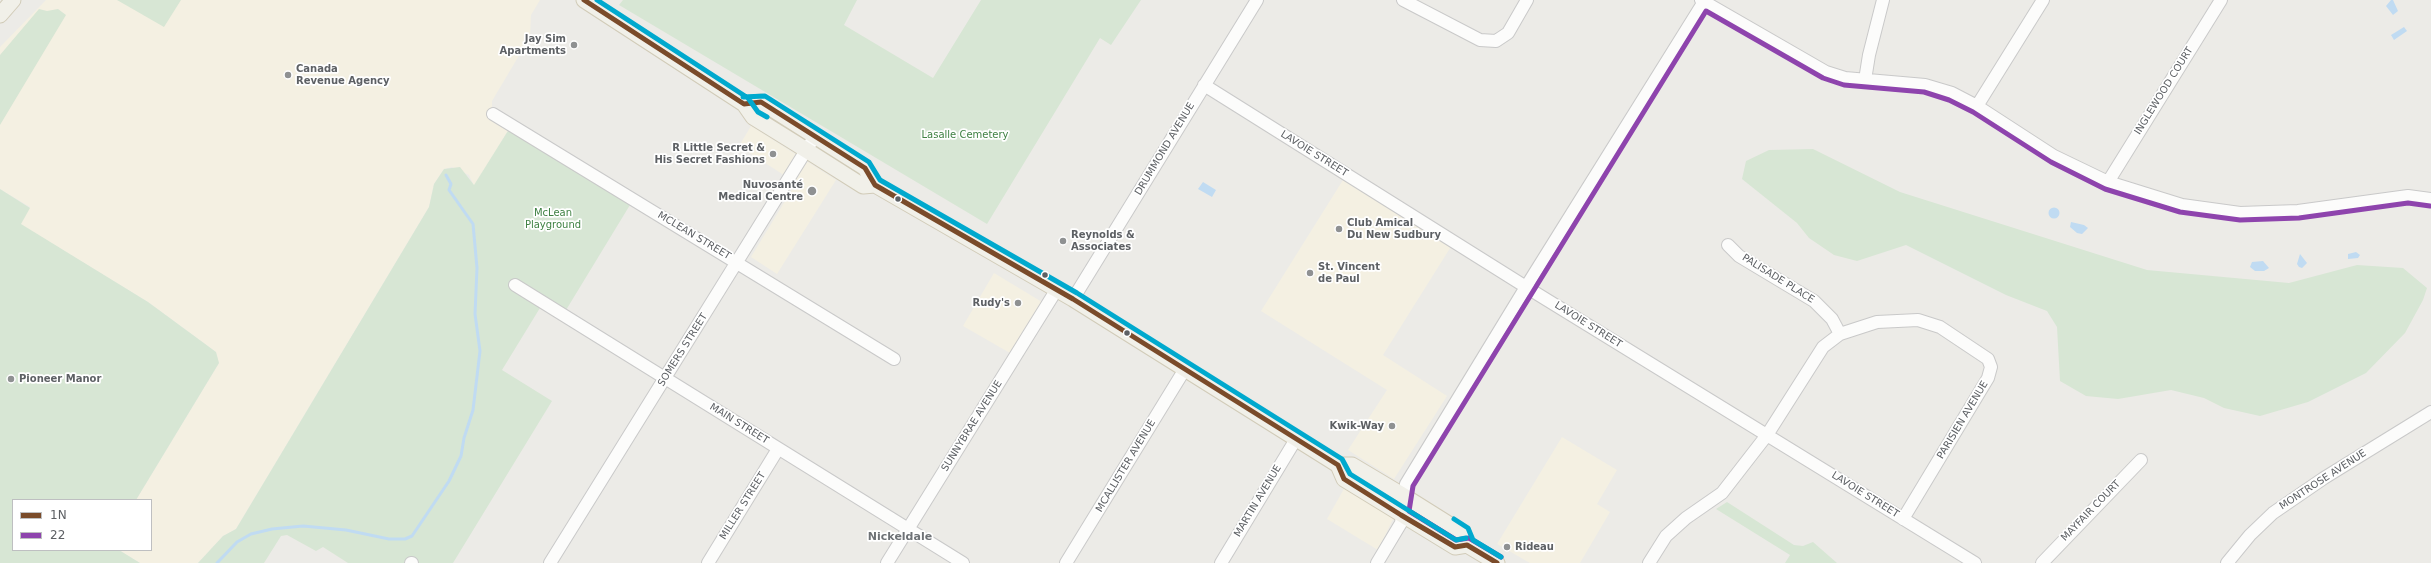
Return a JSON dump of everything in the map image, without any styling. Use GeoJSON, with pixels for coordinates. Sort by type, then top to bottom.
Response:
{"type":"FeatureCollection","features":[{"type":"Feature","properties":{"kind":"main road"},"geometry":{"type":"LineString","coordinates":[[0,15],[13,0]]}},
{"type":"Feature","properties":{"kind":"main road"},"geometry":{"type":"LineString","coordinates":[[584,0],[744,104],[753,117],[863,186],[875,185]]}},
{"type":"Feature","properties":{"kind":"main road"},"geometry":{"type":"LineString","coordinates":[[744,104],[761,102],[864,168],[875,185],[1057,289],[1338,465],[1352,464],[1463,533],[1467,545]]}},
{"type":"Feature","properties":{"kind":"main road"},"geometry":{"type":"LineString","coordinates":[[1338,465],[1344,480],[1455,547],[1467,545],[1497,563]]}},
{"type":"Feature","properties":{"kind":"street","name":"DRUMMOND AVENUE"},"geometry":{"type":"LineString","coordinates":[[1073,299],[1257,0]]}},
{"type":"Feature","properties":{"kind":"street"},"geometry":{"type":"LineString","coordinates":[[1403,0],[1480,40],[1496,41],[1508,33],[1527,0]]}},
{"type":"Feature","properties":{"kind":"street"},"geometry":{"type":"LineString","coordinates":[[1865,80],[1869,55],[1883,0]]}},
{"type":"Feature","properties":{"kind":"street"},"geometry":{"type":"LineString","coordinates":[[1977,106],[2044,0]]}},
{"type":"Feature","properties":{"kind":"street","name":"INGLEWOOD COURT"},"geometry":{"type":"LineString","coordinates":[[2108,182],[2221,0]]}},
{"type":"Feature","properties":{"kind":"street"},"geometry":{"type":"LineString","coordinates":[[1377,563],[1401,523],[1406,484],[1703,1],[1826,72],[1845,78],[1925,85],[1952,93],[1977,106],[2054,156],[2108,182],[2182,206],[2240,212],[2298,211],[2408,196],[2431,199]]}},
{"type":"Feature","properties":{"kind":"street","name":"LAVOIE STREET"},"geometry":{"type":"LineString","coordinates":[[1204,85],[1526,287],[1975,563]]}},
{"type":"Feature","properties":{"kind":"street","name":"MCLEAN STREET"},"geometry":{"type":"LineString","coordinates":[[493,114],[894,359]]}},
{"type":"Feature","properties":{"kind":"street","name":"SOMERS STREET"},"geometry":{"type":"LineString","coordinates":[[550,563],[815,136]]}},
{"type":"Feature","properties":{"kind":"street","name":"PALISADE PLACE"},"geometry":{"type":"LineString","coordinates":[[1728,244],[1740,256],[1814,301],[1832,319],[1840,334]]}},
{"type":"Feature","properties":{"kind":"street","name":"MAIN STREET"},"geometry":{"type":"LineString","coordinates":[[515,285],[963,563]]}},
{"type":"Feature","properties":{"kind":"street","name":"SUNNYBRAE AVENUE"},"geometry":{"type":"LineString","coordinates":[[887,563],[1057,289]]}},
{"type":"Feature","properties":{"kind":"street","name":"PARISIEN AVENUE"},"geometry":{"type":"LineString","coordinates":[[1649,563],[1666,536],[1686,518],[1722,493],[1767,435],[1823,347],[1840,334],[1877,322],[1918,320],[1940,327],[1988,359],[1992,367],[1988,378],[1903,519]]}},
{"type":"Feature","properties":{"kind":"street","name":"MCALLISTER AVENUE"},"geometry":{"type":"LineString","coordinates":[[1066,563],[1185,369]]}},
{"type":"Feature","properties":{"kind":"street","name":"MONTROSE AVENUE"},"geometry":{"type":"LineString","coordinates":[[2227,563],[2250,535],[2273,513],[2324,478],[2431,412]]}},
{"type":"Feature","properties":{"kind":"street","name":"MARTIN AVENUE"},"geometry":{"type":"LineString","coordinates":[[1221,563],[1296,439]]}},
{"type":"Feature","properties":{"kind":"street","name":"MILLER STREET"},"geometry":{"type":"LineString","coordinates":[[708,563],[778,449]]}},
{"type":"Feature","properties":{"kind":"street","name":"MAYFAIR COURT"},"geometry":{"type":"LineString","coordinates":[[2042,563],[2141,460]]}},
{"type":"Feature","properties":{"kind":"shaded area"},"geometry":{"type":"Polygon","coordinates":[[[46,0],[540,0],[531,15],[530,37],[492,101],[492,114],[511,126],[474,186],[469,175],[452,167],[444,169],[434,184],[429,207],[236,529],[223,536],[198,563],[140,563],[121,551],[152,551],[152,499],[137,499],[219,363],[216,352],[148,302],[20,224],[30,207],[0,189],[0,47],[46,0]]]}},
{"type":"Feature","properties":{"kind":"shaded area"},"geometry":{"type":"Polygon","coordinates":[[[751,126],[836,180],[777,274],[751,257],[796,183],[739,146],[751,126]]]}},
{"type":"Feature","properties":{"kind":"shaded area"},"geometry":{"type":"Polygon","coordinates":[[[1343,180],[1452,245],[1383,355],[1447,396],[1394,479],[1348,450],[1387,390],[1261,311],[1343,180]]]}},
{"type":"Feature","properties":{"kind":"shaded area"},"geometry":{"type":"Polygon","coordinates":[[[994,273],[1042,302],[1010,353],[963,326],[994,273]]]}},
{"type":"Feature","properties":{"kind":"shaded area"},"geometry":{"type":"Polygon","coordinates":[[[1562,437],[1617,470],[1597,504],[1610,512],[1580,563],[1530,563],[1497,544],[1562,437]]]}},
{"type":"Feature","properties":{"kind":"shaded area"},"geometry":{"type":"Polygon","coordinates":[[[1345,487],[1394,517],[1378,550],[1327,519],[1345,487]]]}},
{"type":"Feature","properties":{"kind":"green space"},"geometry":{"type":"Polygon","coordinates":[[[117,0],[181,0],[164,27],[117,0]]]}},
{"type":"Feature","properties":{"kind":"green space","name":"Lasalle Cemetery"},"geometry":{"type":"Polygon","coordinates":[[[623,0],[857,0],[844,25],[933,78],[981,0],[1141,0],[1111,45],[1100,38],[987,224],[619,5],[623,0]]]}},
{"type":"Feature","properties":{"kind":"green space"},"geometry":{"type":"Polygon","coordinates":[[[39,9],[47,11],[58,9],[66,15],[0,125],[0,55],[39,9]]]}},
{"type":"Feature","properties":{"kind":"green space","name":"McLean Playground"},"geometry":{"type":"Polygon","coordinates":[[[511,126],[633,200],[563,315],[543,303],[502,370],[552,401],[453,563],[348,563],[323,547],[316,551],[287,535],[281,536],[264,563],[198,563],[223,536],[236,529],[429,207],[434,184],[444,169],[460,167],[474,185],[511,126]]]}},
{"type":"Feature","properties":{"kind":"green space"},"geometry":{"type":"Polygon","coordinates":[[[1813,149],[1900,192],[2147,270],[2289,283],[2357,265],[2403,268],[2427,288],[2423,300],[2405,333],[2366,373],[2308,402],[2260,416],[2224,408],[2204,398],[2171,390],[2118,399],[2086,396],[2060,381],[2057,327],[2047,311],[2006,295],[1906,245],[1857,261],[1834,255],[1809,238],[1797,223],[1742,179],[1746,161],[1769,150],[1813,149]]]}},
{"type":"Feature","properties":{"kind":"green space"},"geometry":{"type":"Polygon","coordinates":[[[0,189],[30,208],[21,224],[148,302],[216,352],[219,363],[137,499],[12,499],[12,551],[121,551],[140,563],[0,563],[0,189]]]}},
{"type":"Feature","properties":{"kind":"green space"},"geometry":{"type":"Polygon","coordinates":[[[1727,502],[1794,545],[1803,546],[1813,542],[1837,563],[1785,563],[1790,555],[1716,509],[1727,502]]]}},
{"type":"Feature","properties":{"kind":"water"},"geometry":{"type":"Polygon","coordinates":[[[2391,0],[2393,0],[2398,11],[2393,15],[2386,6],[2391,0]]]}},
{"type":"Feature","properties":{"kind":"water"},"geometry":{"type":"Polygon","coordinates":[[[2404,27],[2407,31],[2394,40],[2391,35],[2404,27]]]}},
{"type":"Feature","properties":{"kind":"water"},"geometry":{"type":"Polygon","coordinates":[[[1203,182],[1216,190],[1212,197],[1198,189],[1203,182]]]}},
{"type":"Feature","properties":{"kind":"water"},"geometry":{"type":"Polygon","coordinates":[[[2052,208],[2056,208],[2058,209],[2058,217],[2052,218],[2049,215],[2049,211],[2052,208]]]}},
{"type":"Feature","properties":{"kind":"water"},"geometry":{"type":"Polygon","coordinates":[[[2071,222],[2084,225],[2088,228],[2082,234],[2077,233],[2070,227],[2071,222]]]}},
{"type":"Feature","properties":{"kind":"water"},"geometry":{"type":"Polygon","coordinates":[[[2356,252],[2360,255],[2358,258],[2348,259],[2348,254],[2356,252]]]}},
{"type":"Feature","properties":{"kind":"water"},"geometry":{"type":"Polygon","coordinates":[[[2300,254],[2307,263],[2302,268],[2297,264],[2300,254]]]}},
{"type":"Feature","properties":{"kind":"water"},"geometry":{"type":"Polygon","coordinates":[[[2263,261],[2269,268],[2264,271],[2255,271],[2250,267],[2252,262],[2263,261]]]}},
{"type":"Feature","properties":{"kind":"waterway"},"geometry":{"type":"LineString","coordinates":[[217,563],[237,542],[251,534],[272,529],[303,526],[346,530],[389,539],[405,539],[412,536],[449,481],[461,456],[464,438],[473,410],[480,351],[475,314],[477,268],[473,224],[449,190],[451,184],[446,175]]}},
{"type":"Feature","properties":{"kind":"transit line","name":"1N"},"geometry":{"type":"LineString","coordinates":[[584,0],[744,104],[761,102],[865,168],[875,185],[1073,299],[1338,465],[1344,479],[1401,515],[1455,547],[1467,545],[1497,563]]}},
{"type":"Feature","properties":{"kind":"transit line"},"geometry":{"type":"LineString","coordinates":[[597,0],[748,98],[758,112],[767,117]]}},
{"type":"Feature","properties":{"kind":"transit line","name":"22"},"geometry":{"type":"LineString","coordinates":[[1501,557],[1469,538],[1456,540],[1409,511],[1413,486],[1706,11],[1823,78],[1844,85],[1924,92],[1949,100],[1973,112],[2051,162],[2105,189],[2180,212],[2240,220],[2299,218],[2408,203],[2430,206]]}},
{"type":"Feature","properties":{"kind":"transit line"},"geometry":{"type":"LineString","coordinates":[[743,97],[765,96],[869,162],[880,180],[1077,293],[1342,459],[1350,474],[1456,540],[1466,538]]}},
{"type":"Feature","properties":{"kind":"transit line"},"geometry":{"type":"LineString","coordinates":[[1454,519],[1468,528],[1473,540],[1501,557]]}},
{"type":"Feature","properties":{"kind":"place","name":"Jay Sim Apartments"},"geometry":{"type":"Point","coordinates":[574,45]}},
{"type":"Feature","properties":{"kind":"place","name":"Canada Revenue Agency"},"geometry":{"type":"Point","coordinates":[288,75]}},
{"type":"Feature","properties":{"kind":"place","name":"R Little Secret & His Secret Fashions"},"geometry":{"type":"Point","coordinates":[773,154]}},
{"type":"Feature","properties":{"kind":"place","name":"Nuvosanté Medical Centre"},"geometry":{"type":"Point","coordinates":[812,191]}},
{"type":"Feature","properties":{"kind":"place","name":"Club Amical Du New Sudbury"},"geometry":{"type":"Point","coordinates":[1339,229]}},
{"type":"Feature","properties":{"kind":"place","name":"Reynolds & Associates"},"geometry":{"type":"Point","coordinates":[1063,241]}},
{"type":"Feature","properties":{"kind":"place","name":"St. Vincent de Paul"},"geometry":{"type":"Point","coordinates":[1310,273]}},
{"type":"Feature","properties":{"kind":"place","name":"Rudy's"},"geometry":{"type":"Point","coordinates":[1018,303]}},
{"type":"Feature","properties":{"kind":"place","name":"Pioneer Manor"},"geometry":{"type":"Point","coordinates":[11,379]}},
{"type":"Feature","properties":{"kind":"place","name":"Kwik-Way"},"geometry":{"type":"Point","coordinates":[1392,426]}},
{"type":"Feature","properties":{"kind":"place","name":"Rideau"},"geometry":{"type":"Point","coordinates":[1507,547]}},
{"type":"Feature","properties":{"kind":"district","name":"Nickeldale"},"geometry":{"type":"Point","coordinates":[900,537]}}]}
